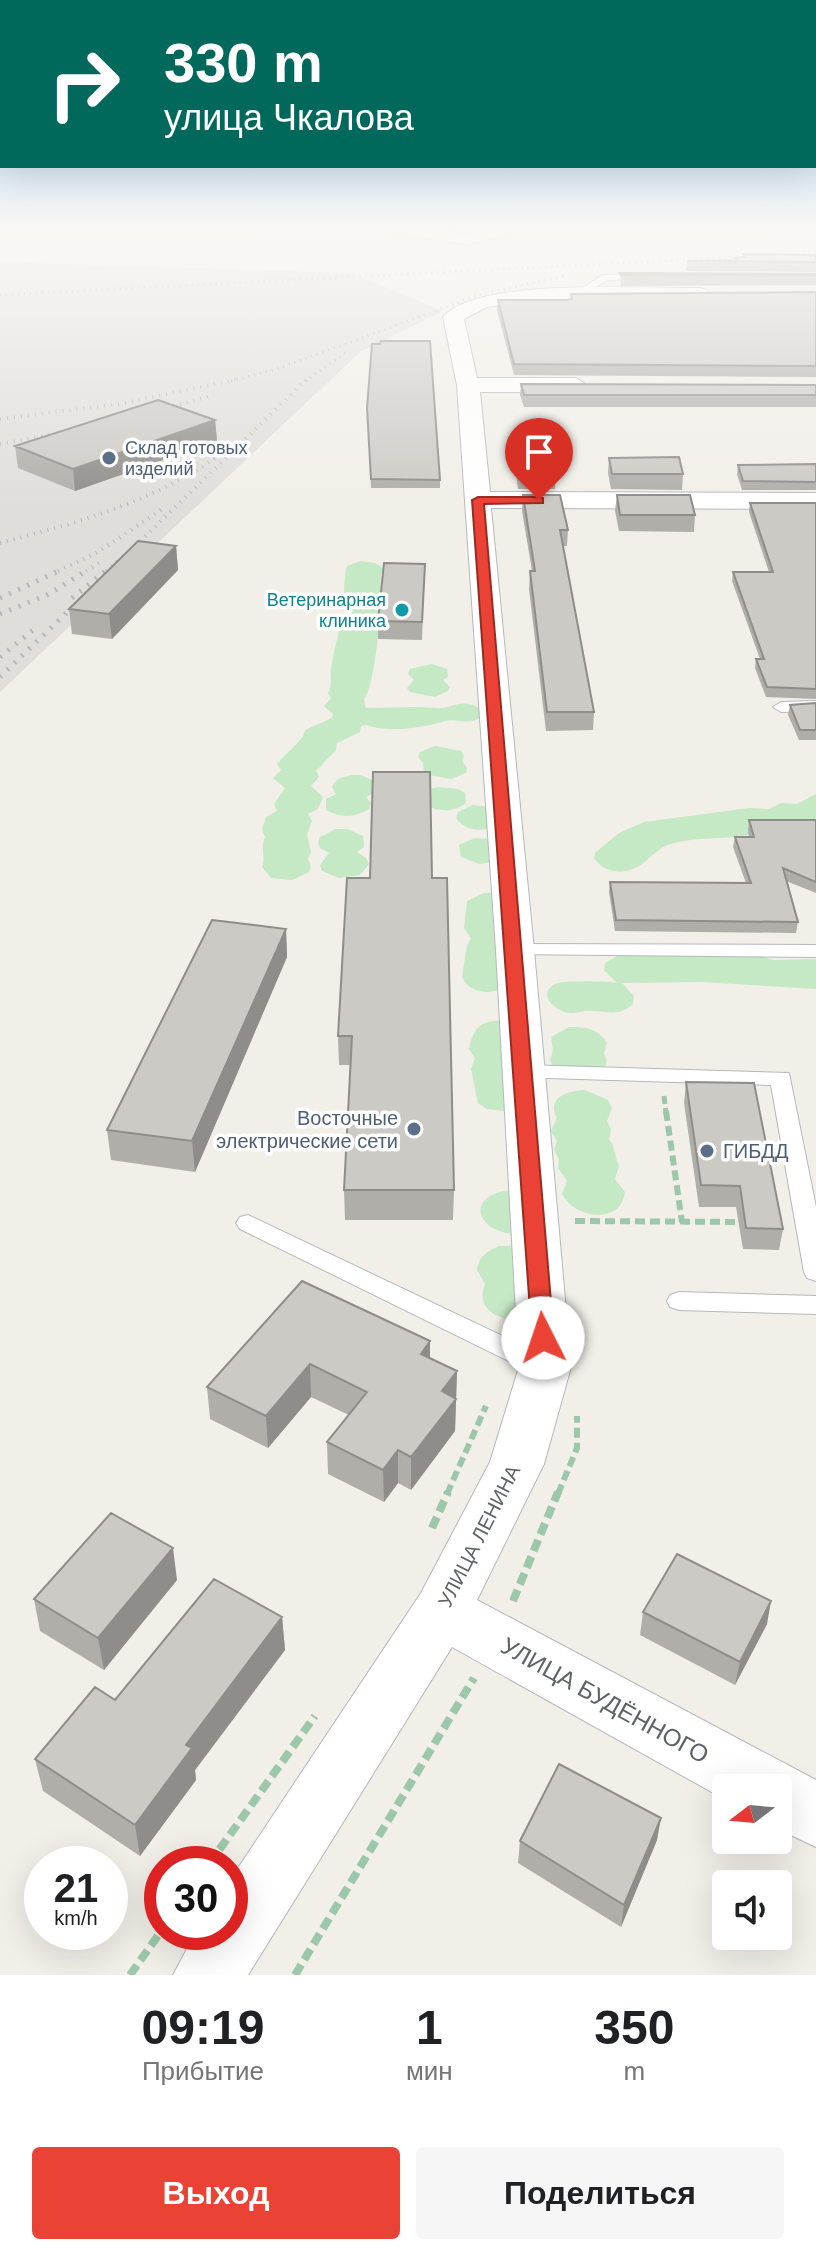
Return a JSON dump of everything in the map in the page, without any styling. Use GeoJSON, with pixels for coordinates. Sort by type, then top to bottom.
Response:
{"type":"FeatureCollection","features":[{"type":"Feature","properties":{"kind":"street","name":"УЛИЦА ЛЕНИНА"},"geometry":{"type":"LineString","coordinates":[[208,1975],[442,1611],[517,1464],[528,1358],[523,1072],[468,385],[454,321]]}},
{"type":"Feature","properties":{"kind":"street"},"geometry":{"type":"LineString","coordinates":[[468,385],[595,385]]}},
{"type":"Feature","properties":{"kind":"street"},"geometry":{"type":"LineString","coordinates":[[478,500],[816,501]]}},
{"type":"Feature","properties":{"kind":"street","name":"УЛИЦА БУДЁННОГО"},"geometry":{"type":"LineString","coordinates":[[442,1611],[741,1774]]}},
{"type":"Feature","properties":{"kind":"street"},"geometry":{"type":"LineString","coordinates":[[792,1802],[816,1815]]}},
{"type":"Feature","properties":{"kind":"lane"},"geometry":{"type":"LineString","coordinates":[[781,707],[816,706]]}},
{"type":"Feature","properties":{"kind":"lane"},"geometry":{"type":"LineString","coordinates":[[515,950],[816,951]]}},
{"type":"Feature","properties":{"kind":"lane"},"geometry":{"type":"LineString","coordinates":[[523,1072],[781,1078],[816,1272]]}},
{"type":"Feature","properties":{"kind":"lane"},"geometry":{"type":"LineString","coordinates":[[248,1223],[528,1358]]}},
{"type":"Feature","properties":{"kind":"lane"},"geometry":{"type":"LineString","coordinates":[[679,1301],[816,1305]]}},
{"type":"Feature","properties":{"kind":"path"},"geometry":{"type":"LineString","coordinates":[[661,1075],[682,1222]]}},
{"type":"Feature","properties":{"kind":"path"},"geometry":{"type":"LineString","coordinates":[[570,1221],[759,1222]]}},
{"type":"Feature","properties":{"kind":"path"},"geometry":{"type":"LineString","coordinates":[[431,1532],[528,1358]]}},
{"type":"Feature","properties":{"kind":"path"},"geometry":{"type":"LineString","coordinates":[[222,1846],[316,1713]]}},
{"type":"Feature","properties":{"kind":"path"},"geometry":{"type":"LineString","coordinates":[[130,1975],[148,1950]]}},
{"type":"Feature","properties":{"kind":"shaded area"},"geometry":{"type":"Polygon","coordinates":[[[0,321],[422,321],[360,352],[0,692],[0,321]]]}},
{"type":"Feature","properties":{"kind":"green space"},"geometry":{"type":"Polygon","coordinates":[[[360,561],[375,563],[383,568],[377,643],[370,684],[364,699],[366,708],[442,708],[466,704],[479,708],[481,717],[405,729],[365,725],[361,726],[360,732],[337,743],[336,750],[316,771],[319,777],[311,786],[323,797],[318,809],[308,814],[312,821],[307,835],[311,852],[309,872],[292,880],[271,878],[262,867],[265,837],[262,830],[266,817],[277,811],[274,804],[285,788],[273,778],[281,770],[277,764],[303,737],[305,730],[332,718],[333,714],[324,706],[331,698],[328,693],[331,669],[343,622],[341,618],[346,612],[343,608],[346,571],[347,566],[360,561]]]}},
{"type":"Feature","properties":{"kind":"green space"},"geometry":{"type":"Polygon","coordinates":[[[432,664],[447,669],[448,677],[443,680],[450,687],[448,691],[435,697],[410,692],[407,688],[414,680],[408,674],[410,669],[432,664]]]}},
{"type":"Feature","properties":{"kind":"green space"},"geometry":{"type":"Polygon","coordinates":[[[435,746],[461,751],[466,773],[451,779],[424,774],[423,763],[418,757],[420,752],[435,746]]]}},
{"type":"Feature","properties":{"kind":"green space"},"geometry":{"type":"Polygon","coordinates":[[[360,775],[375,781],[376,791],[366,797],[371,803],[369,809],[348,816],[326,810],[326,799],[336,794],[332,787],[337,780],[360,775]]]}},
{"type":"Feature","properties":{"kind":"green space"},"geometry":{"type":"Polygon","coordinates":[[[438,787],[465,793],[466,803],[445,810],[424,804],[429,789],[438,787]]]}},
{"type":"Feature","properties":{"kind":"green space"},"geometry":{"type":"Polygon","coordinates":[[[816,794],[816,823],[665,846],[639,866],[626,871],[608,869],[594,858],[595,853],[619,833],[644,822],[749,808],[769,809],[781,803],[797,804],[816,794]]]}},
{"type":"Feature","properties":{"kind":"green space"},"geometry":{"type":"Polygon","coordinates":[[[473,805],[493,807],[496,827],[474,829],[460,823],[456,818],[458,812],[473,805]]]}},
{"type":"Feature","properties":{"kind":"green space"},"geometry":{"type":"Polygon","coordinates":[[[336,829],[347,829],[363,836],[364,847],[357,852],[369,864],[360,875],[339,878],[322,871],[320,865],[329,853],[320,848],[318,842],[320,837],[336,829]]]}},
{"type":"Feature","properties":{"kind":"green space"},"geometry":{"type":"Polygon","coordinates":[[[475,838],[495,840],[499,861],[479,864],[461,857],[459,845],[475,838]]]}},
{"type":"Feature","properties":{"kind":"green space"},"geometry":{"type":"Polygon","coordinates":[[[484,893],[495,893],[507,988],[488,992],[470,987],[462,977],[471,938],[464,928],[467,901],[484,893]]]}},
{"type":"Feature","properties":{"kind":"green space"},"geometry":{"type":"Polygon","coordinates":[[[621,954],[759,956],[774,960],[816,959],[816,989],[702,982],[622,983],[634,996],[633,1004],[618,1012],[568,1013],[558,1009],[548,997],[547,992],[555,984],[585,981],[617,983],[604,970],[605,963],[621,954]]]}},
{"type":"Feature","properties":{"kind":"green space"},"geometry":{"type":"Polygon","coordinates":[[[503,1020],[513,1112],[487,1109],[478,1103],[471,1069],[475,1058],[469,1049],[476,1031],[483,1024],[503,1020]]]}},
{"type":"Feature","properties":{"kind":"green space"},"geometry":{"type":"Polygon","coordinates":[[[569,1027],[591,1029],[607,1043],[604,1053],[606,1064],[599,1074],[554,1068],[550,1060],[553,1050],[551,1037],[569,1027]]]}},
{"type":"Feature","properties":{"kind":"green space"},"geometry":{"type":"Polygon","coordinates":[[[585,1090],[608,1100],[612,1108],[607,1121],[611,1129],[609,1139],[619,1166],[615,1179],[625,1192],[622,1203],[606,1214],[586,1213],[568,1202],[562,1194],[567,1181],[558,1168],[559,1159],[554,1150],[557,1141],[551,1131],[557,1118],[554,1105],[560,1096],[585,1090]]]}},
{"type":"Feature","properties":{"kind":"green space"},"geometry":{"type":"Polygon","coordinates":[[[515,1190],[521,1234],[493,1228],[481,1213],[482,1205],[488,1198],[515,1190]]]}},
{"type":"Feature","properties":{"kind":"green space"},"geometry":{"type":"Polygon","coordinates":[[[499,1246],[513,1246],[526,1321],[500,1317],[484,1302],[485,1284],[477,1270],[479,1261],[499,1246]]]}},
{"type":"Feature","properties":{"kind":"building"},"geometry":{"type":"Polygon","coordinates":[[[503,321],[816,321],[816,366],[514,364],[503,321]]]}},
{"type":"Feature","properties":{"kind":"building"},"geometry":{"type":"Polygon","coordinates":[[[381,341],[430,341],[440,480],[371,479],[367,408],[372,344],[380,344],[381,341]]]}},
{"type":"Feature","properties":{"kind":"building"},"geometry":{"type":"Polygon","coordinates":[[[521,384],[816,385],[816,395],[524,395],[521,384]]]}},
{"type":"Feature","properties":{"kind":"building"},"geometry":{"type":"Polygon","coordinates":[[[158,400],[215,420],[73,469],[15,446],[158,400]]]}},
{"type":"Feature","properties":{"kind":"building"},"geometry":{"type":"Polygon","coordinates":[[[516,457],[552,457],[556,473],[519,473],[516,457]]]}},
{"type":"Feature","properties":{"kind":"building"},"geometry":{"type":"Polygon","coordinates":[[[679,457],[683,474],[612,474],[609,458],[679,457]]]}},
{"type":"Feature","properties":{"kind":"building"},"geometry":{"type":"Polygon","coordinates":[[[816,464],[816,482],[743,481],[738,465],[816,464]]]}},
{"type":"Feature","properties":{"kind":"building"},"geometry":{"type":"Polygon","coordinates":[[[523,495],[560,495],[568,530],[560,530],[594,712],[547,712],[530,571],[535,571],[523,495]]]}},
{"type":"Feature","properties":{"kind":"building"},"geometry":{"type":"Polygon","coordinates":[[[617,495],[690,495],[695,515],[620,515],[617,495]]]}},
{"type":"Feature","properties":{"kind":"building"},"geometry":{"type":"Polygon","coordinates":[[[750,503],[816,503],[816,689],[767,687],[756,659],[764,659],[733,572],[773,572],[750,503]]]}},
{"type":"Feature","properties":{"kind":"building"},"geometry":{"type":"Polygon","coordinates":[[[138,541],[176,546],[109,614],[69,609],[138,541]]]}},
{"type":"Feature","properties":{"kind":"building","name":"Ветеринарная клиника"},"geometry":{"type":"Polygon","coordinates":[[[384,563],[425,564],[422,622],[378,621],[384,563]]]}},
{"type":"Feature","properties":{"kind":"building"},"geometry":{"type":"Polygon","coordinates":[[[816,703],[816,730],[800,730],[790,705],[816,703]]]}},
{"type":"Feature","properties":{"kind":"building"},"geometry":{"type":"Polygon","coordinates":[[[373,772],[430,772],[432,878],[447,878],[454,1190],[344,1190],[352,1036],[338,1036],[347,878],[370,878],[373,772]]]}},
{"type":"Feature","properties":{"kind":"building"},"geometry":{"type":"Polygon","coordinates":[[[749,820],[816,820],[816,882],[783,868],[798,922],[616,920],[610,882],[751,883],[735,837],[754,837],[749,820]]]}},
{"type":"Feature","properties":{"kind":"building"},"geometry":{"type":"Polygon","coordinates":[[[212,920],[286,929],[192,1141],[107,1130],[212,920]]]}},
{"type":"Feature","properties":{"kind":"building"},"geometry":{"type":"Polygon","coordinates":[[[686,1082],[754,1083],[783,1229],[746,1228],[740,1186],[701,1185],[686,1082]]]}},
{"type":"Feature","properties":{"kind":"building"},"geometry":{"type":"Polygon","coordinates":[[[302,1281],[430,1341],[421,1354],[457,1371],[442,1391],[456,1399],[411,1457],[398,1450],[383,1470],[327,1442],[367,1392],[310,1364],[266,1416],[207,1387],[302,1281]]]}},
{"type":"Feature","properties":{"kind":"building"},"geometry":{"type":"Polygon","coordinates":[[[111,1513],[173,1548],[98,1638],[34,1599],[111,1513]]]}},
{"type":"Feature","properties":{"kind":"building"},"geometry":{"type":"Polygon","coordinates":[[[677,1554],[771,1601],[740,1662],[643,1612],[677,1554]]]}},
{"type":"Feature","properties":{"kind":"building"},"geometry":{"type":"Polygon","coordinates":[[[214,1579],[282,1617],[186,1745],[192,1748],[135,1825],[35,1759],[95,1687],[115,1700],[214,1579]]]}},
{"type":"Feature","properties":{"kind":"building"},"geometry":{"type":"Polygon","coordinates":[[[559,1764],[661,1818],[624,1905],[520,1841],[559,1764]]]}},
{"type":"Feature","properties":{"kind":"railway"},"geometry":{"type":"LineString","coordinates":[[237,379],[277,369],[408,321]]}},
{"type":"Feature","properties":{"kind":"railway"},"geometry":{"type":"LineString","coordinates":[[305,381],[348,351]]}},
{"type":"Feature","properties":{"kind":"railway"},"geometry":{"type":"LineString","coordinates":[[0,419],[119,404],[237,379]]}},
{"type":"Feature","properties":{"kind":"railway"},"geometry":{"type":"LineString","coordinates":[[231,381],[237,379]]}},
{"type":"Feature","properties":{"kind":"railway"},"geometry":{"type":"LineString","coordinates":[[125,556],[307,379]]}},
{"type":"Feature","properties":{"kind":"railway"},"geometry":{"type":"LineString","coordinates":[[153,412],[214,395]]}},
{"type":"Feature","properties":{"kind":"railway"},"geometry":{"type":"LineString","coordinates":[[0,444],[71,431]]}},
{"type":"Feature","properties":{"kind":"railway"},"geometry":{"type":"LineString","coordinates":[[0,543],[112,510],[165,487],[215,458]]}},
{"type":"Feature","properties":{"kind":"railway"},"geometry":{"type":"LineString","coordinates":[[58,571],[98,552],[161,510]]}},
{"type":"Feature","properties":{"kind":"railway"},"geometry":{"type":"LineString","coordinates":[[106,571],[131,550]]}},
{"type":"Feature","properties":{"kind":"railway"},"geometry":{"type":"LineString","coordinates":[[86,571],[100,562]]}},
{"type":"Feature","properties":{"kind":"railway"},"geometry":{"type":"LineString","coordinates":[[0,598],[63,569]]}},
{"type":"Feature","properties":{"kind":"railway"},"geometry":{"type":"LineString","coordinates":[[0,614],[47,595],[89,569]]}},
{"type":"Feature","properties":{"kind":"railway"},"geometry":{"type":"LineString","coordinates":[[72,598],[108,569]]}},
{"type":"Feature","properties":{"kind":"railway"},"geometry":{"type":"LineString","coordinates":[[0,677],[85,595]]}},
{"type":"Feature","properties":{"kind":"railway"},"geometry":{"type":"LineString","coordinates":[[0,657],[38,626]]}},
{"type":"Feature","properties":{"kind":"place","name":"Склад готовых изделий"},"geometry":{"type":"Point","coordinates":[109,458]}},
{"type":"Feature","properties":{"kind":"place","name":"Ветеринарная клиника"},"geometry":{"type":"Point","coordinates":[402,610]}},
{"type":"Feature","properties":{"kind":"place","name":"Восточные электрические сети"},"geometry":{"type":"Point","coordinates":[414,1129]}},
{"type":"Feature","properties":{"kind":"place","name":"ГИБДД"},"geometry":{"type":"Point","coordinates":[707,1151]}},
{"type":"Feature","properties":{"kind":"route"},"geometry":{"type":"LineString","coordinates":[[539,500],[478,500],[543,1338]]}}]}
